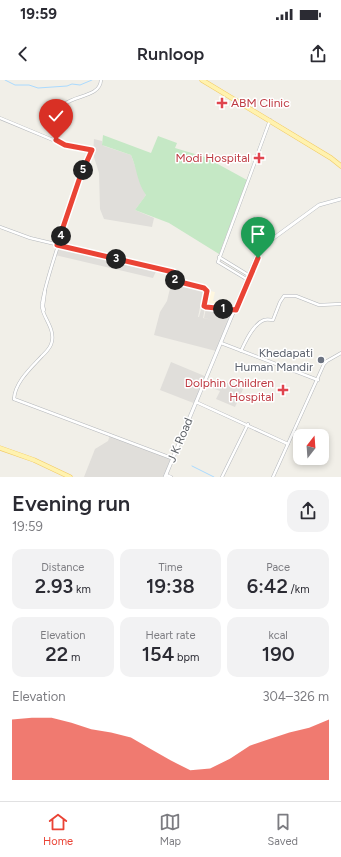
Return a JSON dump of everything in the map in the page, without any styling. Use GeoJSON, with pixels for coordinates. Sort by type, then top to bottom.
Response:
{"type":"FeatureCollection","features":[{"type":"Feature","properties":{"kind":"main road"},"geometry":{"type":"LineString","coordinates":[[203,80],[332,157],[341,165]]}},
{"type":"Feature","properties":{"kind":"main road","name":"J K Road"},"geometry":{"type":"LineString","coordinates":[[167,476],[261,248],[319,207],[341,200]]}},
{"type":"Feature","properties":{"kind":"main road"},"geometry":{"type":"LineString","coordinates":[[0,449],[33,461],[69,477]]}},
{"type":"Feature","properties":{"kind":"street"},"geometry":{"type":"LineString","coordinates":[[56,140],[63,121],[65,103],[80,96],[91,94],[98,88],[101,80]]}},
{"type":"Feature","properties":{"kind":"street"},"geometry":{"type":"LineString","coordinates":[[0,118],[65,145],[92,150],[80,177],[43,292],[41,306],[51,328],[52,341],[48,350],[23,378],[16,391],[14,399],[173,459]]}},
{"type":"Feature","properties":{"kind":"street"},"geometry":{"type":"LineString","coordinates":[[248,280],[218,262],[270,120]]}},
{"type":"Feature","properties":{"kind":"street"},"geometry":{"type":"LineString","coordinates":[[0,227],[30,238],[173,272],[172,280],[204,288],[207,291],[204,306],[235,310]]}},
{"type":"Feature","properties":{"kind":"street"},"geometry":{"type":"LineString","coordinates":[[220,258],[250,276]]}},
{"type":"Feature","properties":{"kind":"street"},"geometry":{"type":"LineString","coordinates":[[241,351],[249,334],[260,323],[264,320],[274,320],[280,302],[285,296],[296,296],[319,305],[341,304]]}},
{"type":"Feature","properties":{"kind":"street"},"geometry":{"type":"LineString","coordinates":[[221,343],[318,380]]}},
{"type":"Feature","properties":{"kind":"street"},"geometry":{"type":"LineString","coordinates":[[274,477],[326,361],[341,354]]}},
{"type":"Feature","properties":{"kind":"street"},"geometry":{"type":"LineString","coordinates":[[197,401],[289,444]]}},
{"type":"Feature","properties":{"kind":"street"},"geometry":{"type":"LineString","coordinates":[[223,477],[248,425]]}},
{"type":"Feature","properties":{"kind":"shaded area"},"geometry":{"type":"Polygon","coordinates":[[[94,139],[102,141],[104,146],[131,155],[146,195],[135,210],[154,218],[152,227],[104,219],[100,209],[99,173],[93,154],[94,139]]]}},
{"type":"Feature","properties":{"kind":"shaded area"},"geometry":{"type":"Polygon","coordinates":[[[57,245],[157,269],[153,278],[55,255],[57,245]]]}},
{"type":"Feature","properties":{"kind":"shaded area"},"geometry":{"type":"Polygon","coordinates":[[[172,280],[179,282],[179,285],[180,282],[204,288],[198,317],[202,306],[205,308],[203,318],[213,320],[204,318],[206,308],[233,311],[216,351],[154,335],[160,312],[167,301],[172,280]]]}},
{"type":"Feature","properties":{"kind":"shaded area"},"geometry":{"type":"Polygon","coordinates":[[[206,290],[215,292],[213,301],[237,305],[235,310],[203,307],[206,290]]]}},
{"type":"Feature","properties":{"kind":"shaded area"},"geometry":{"type":"Polygon","coordinates":[[[171,362],[207,377],[196,404],[160,390],[171,362]]]}},
{"type":"Feature","properties":{"kind":"shaded area"},"geometry":{"type":"Polygon","coordinates":[[[207,380],[225,387],[227,383],[244,387],[235,407],[216,399],[220,391],[205,385],[207,380]]]}},
{"type":"Feature","properties":{"kind":"shaded area"},"geometry":{"type":"Polygon","coordinates":[[[110,435],[173,459],[165,477],[84,477],[95,449],[108,441],[110,435]]]}},
{"type":"Feature","properties":{"kind":"green space"},"geometry":{"type":"Polygon","coordinates":[[[103,135],[151,153],[158,136],[177,143],[175,148],[205,157],[247,180],[219,254],[169,223],[135,210],[146,195],[141,186],[131,155],[102,145],[103,135]]]}},
{"type":"Feature","properties":{"kind":"waterway"},"geometry":{"type":"LineString","coordinates":[[5,80],[15,85],[29,85],[38,88],[67,86],[72,84],[80,85],[92,80]]}},
{"type":"Feature","properties":{"kind":"waterway"},"geometry":{"type":"LineString","coordinates":[[192,466],[214,477]]}},
{"type":"Feature","properties":{"kind":"place","name":"ABM Clinic"},"geometry":{"type":"Point","coordinates":[222,103]}},
{"type":"Feature","properties":{"kind":"place","name":"Modi Hospital"},"geometry":{"type":"Point","coordinates":[259,158]}},
{"type":"Feature","properties":{"kind":"place","name":"Khedapati Human Mandir"},"geometry":{"type":"Point","coordinates":[321,360]}},
{"type":"Feature","properties":{"kind":"place","name":"Dolphin Children Hospital"},"geometry":{"type":"Point","coordinates":[283,390]}},
{"type":"Feature","properties":{"kind":"route"},"geometry":{"type":"LineString","coordinates":[[56,140],[65,145],[92,150],[80,177],[57,245],[173,272],[172,280],[204,288],[207,291],[204,306],[236,310],[258,258]]}}]}
